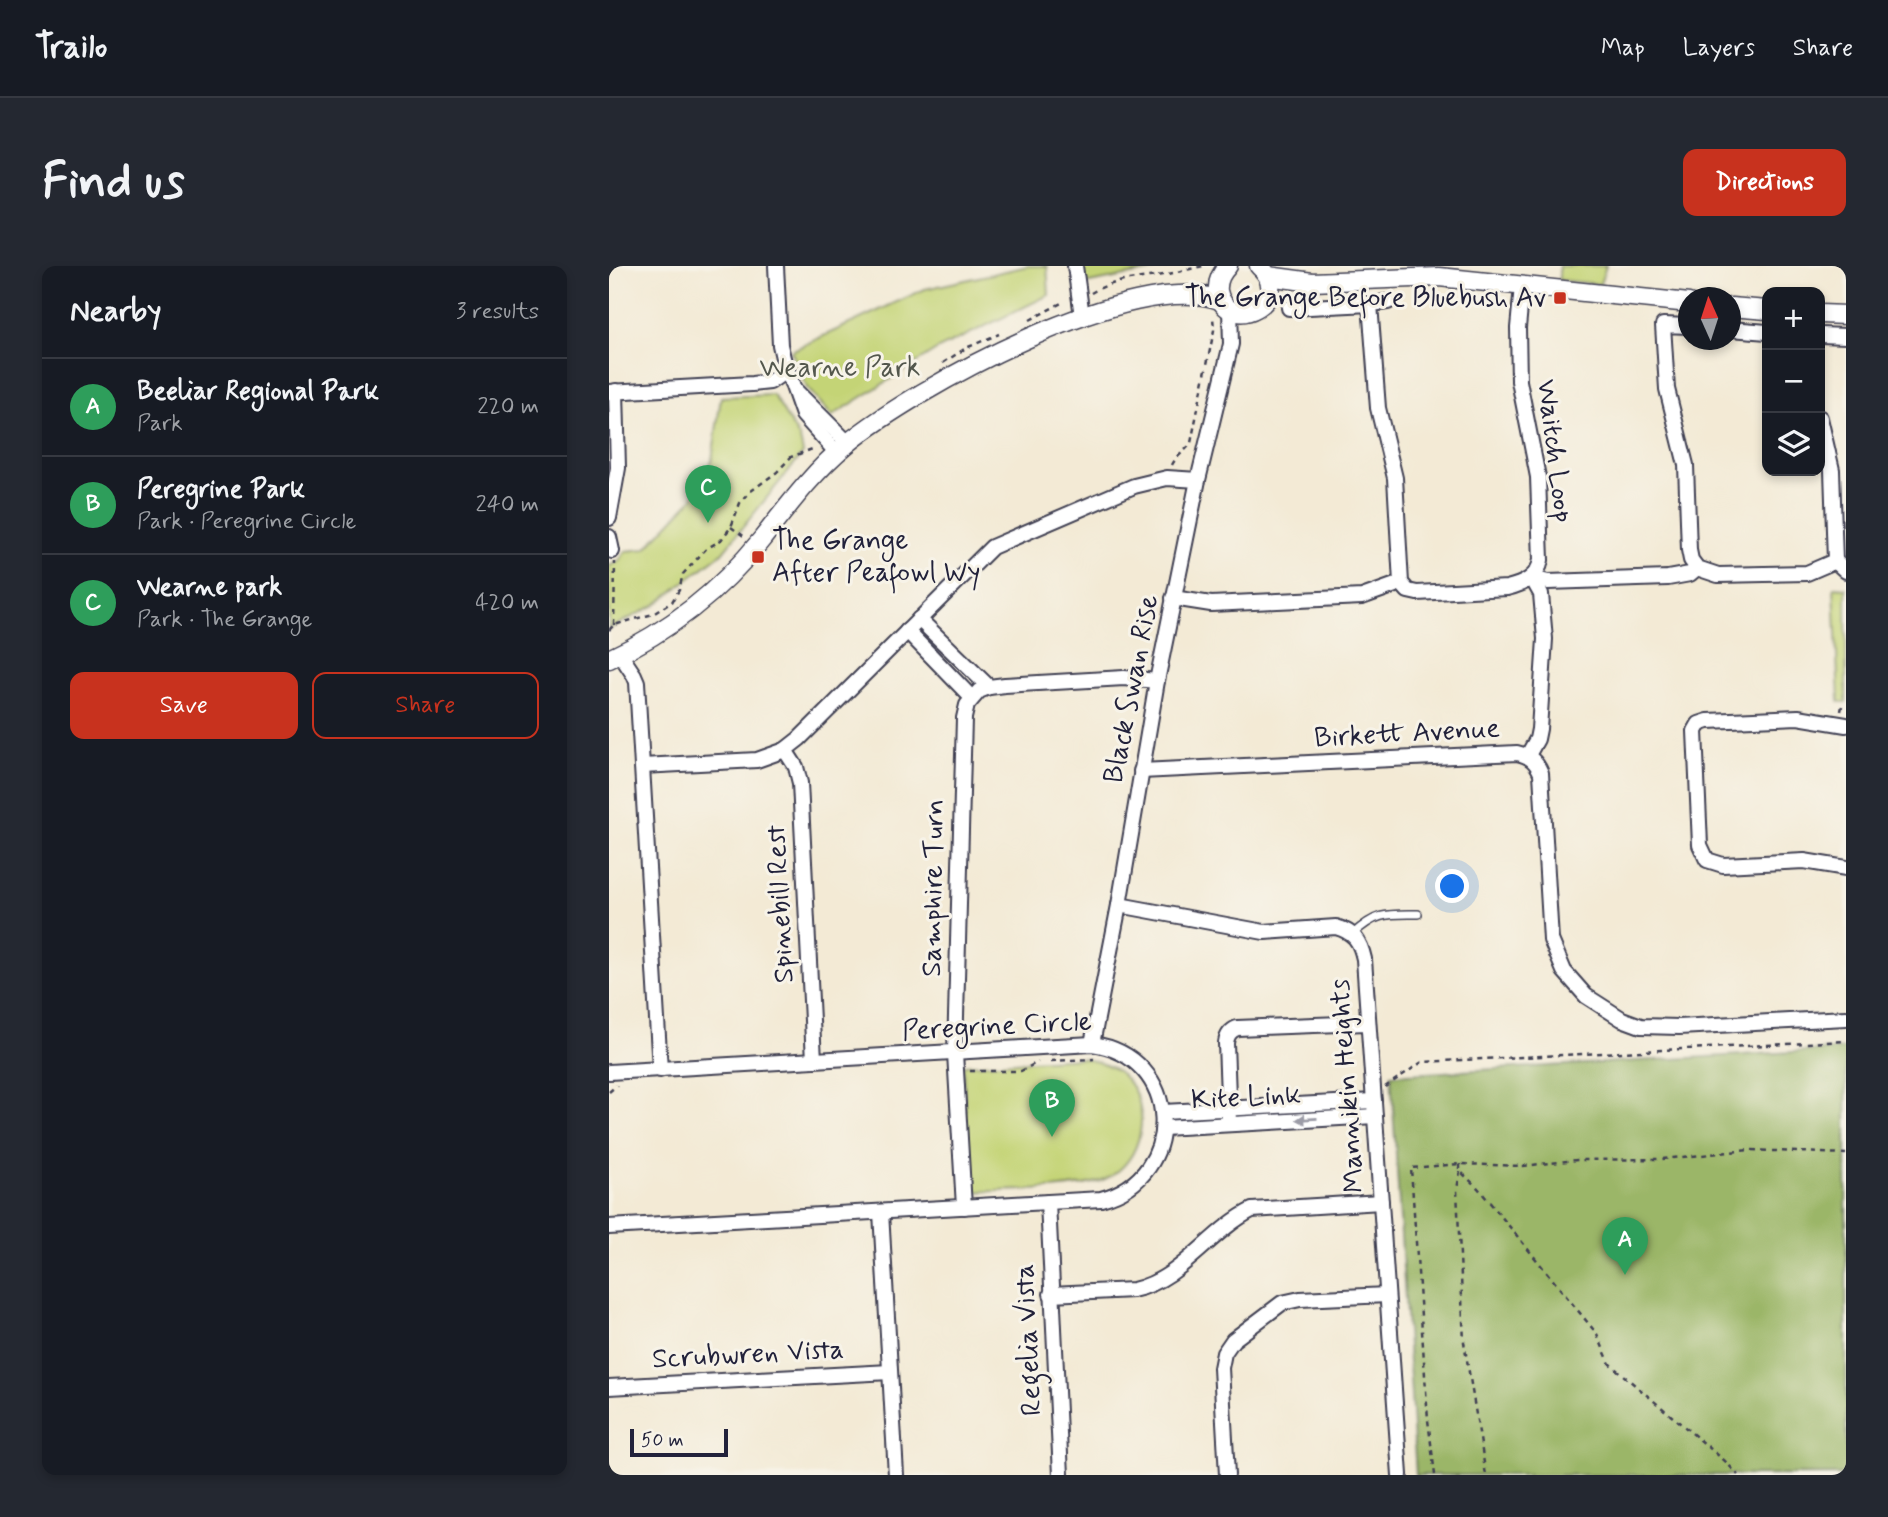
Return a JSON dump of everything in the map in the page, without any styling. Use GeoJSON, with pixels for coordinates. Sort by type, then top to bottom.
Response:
{"type":"FeatureCollection","features":[{"type":"Feature","properties":{"kind":"street"},"geometry":{"type":"LineString","coordinates":[[776,266],[780,345],[787,370],[795,390],[842,448]]}},
{"type":"Feature","properties":{"kind":"street"},"geometry":{"type":"LineString","coordinates":[[1075,266],[1082,316]]}},
{"type":"Feature","properties":{"kind":"street"},"geometry":{"type":"LineString","coordinates":[[1263,271],[1312,282]]}},
{"type":"Feature","properties":{"kind":"street"},"geometry":{"type":"LineString","coordinates":[[1263,271],[1270,288],[1267,299]]}},
{"type":"Feature","properties":{"kind":"street"},"geometry":{"type":"LineString","coordinates":[[1188,293],[1224,272]]}},
{"type":"Feature","properties":{"kind":"street"},"geometry":{"type":"LineString","coordinates":[[1224,272],[1219,294],[1226,305]]}},
{"type":"Feature","properties":{"kind":"street"},"geometry":{"type":"LineString","coordinates":[[660,1070],[637,682],[631,669],[615,656],[675,623],[696,607],[739,565],[786,506],[842,448],[964,369],[1025,337],[1082,316],[1132,302],[1188,293],[1211,296],[1240,312],[1251,312],[1278,292],[1312,282],[1439,277],[1678,302]]}},
{"type":"Feature","properties":{"kind":"street","name":"Waitch Loop"},"geometry":{"type":"LineString","coordinates":[[1522,286],[1518,328],[1519,381],[1538,477],[1541,561],[1540,568],[1532,578]]}},
{"type":"Feature","properties":{"kind":"street"},"geometry":{"type":"LineString","coordinates":[[1289,308],[1388,302]]}},
{"type":"Feature","properties":{"kind":"street"},"geometry":{"type":"LineString","coordinates":[[1370,304],[1378,408],[1395,478],[1401,583],[1412,593],[1507,588],[1532,578],[1548,582],[1668,578],[1690,574],[1697,568]]}},
{"type":"Feature","properties":{"kind":"street","name":"Black Swan Rise"},"geometry":{"type":"LineString","coordinates":[[1226,305],[1231,344]]}},
{"type":"Feature","properties":{"kind":"street"},"geometry":{"type":"LineString","coordinates":[[1741,308],[1762,310]]}},
{"type":"Feature","properties":{"kind":"street","name":"Black Swan Rise"},"geometry":{"type":"LineString","coordinates":[[1092,1044],[1157,681],[1198,480],[1231,344],[1251,312]]}},
{"type":"Feature","properties":{"kind":"street"},"geometry":{"type":"LineString","coordinates":[[1825,314],[1846,315]]}},
{"type":"Feature","properties":{"kind":"street"},"geometry":{"type":"LineString","coordinates":[[1648,323],[1678,325]]}},
{"type":"Feature","properties":{"kind":"street"},"geometry":{"type":"LineString","coordinates":[[1663,324],[1667,389],[1686,465],[1689,550],[1691,560],[1697,568],[1718,575],[1807,573],[1841,566],[1832,470],[1825,440]]}},
{"type":"Feature","properties":{"kind":"street"},"geometry":{"type":"LineString","coordinates":[[1741,330],[1762,332]]}},
{"type":"Feature","properties":{"kind":"street"},"geometry":{"type":"LineString","coordinates":[[1825,335],[1846,336]]}},
{"type":"Feature","properties":{"kind":"street"},"geometry":{"type":"LineString","coordinates":[[609,518],[618,468],[612,391],[770,382],[787,370]]}},
{"type":"Feature","properties":{"kind":"street"},"geometry":{"type":"LineString","coordinates":[[642,766],[757,760],[785,750],[983,553],[1001,541],[1134,486],[1167,478],[1198,480]]}},
{"type":"Feature","properties":{"kind":"street"},"geometry":{"type":"LineString","coordinates":[[1528,755],[1539,729],[1545,639],[1541,594],[1532,578]]}},
{"type":"Feature","properties":{"kind":"street"},"geometry":{"type":"LineString","coordinates":[[1174,598],[1211,604],[1362,597],[1401,583]]}},
{"type":"Feature","properties":{"kind":"street"},"geometry":{"type":"LineString","coordinates":[[919,619],[989,687]]}},
{"type":"Feature","properties":{"kind":"street"},"geometry":{"type":"LineString","coordinates":[[907,631],[972,698],[989,687],[1124,678],[1157,681]]}},
{"type":"Feature","properties":{"kind":"street","name":"Samphire Turn"},"geometry":{"type":"LineString","coordinates":[[964,1207],[955,1053],[964,718],[972,698]]}},
{"type":"Feature","properties":{"kind":"street"},"geometry":{"type":"LineString","coordinates":[[1846,725],[1798,717],[1708,721],[1699,724],[1695,732],[1700,845],[1707,860],[1723,865],[1804,861],[1846,868]]}},
{"type":"Feature","properties":{"kind":"street","name":"Spinebill Rest"},"geometry":{"type":"LineString","coordinates":[[785,750],[796,767],[800,783],[814,1060]]}},
{"type":"Feature","properties":{"kind":"street","name":"Birkett Avenue"},"geometry":{"type":"LineString","coordinates":[[1141,771],[1517,753],[1528,755],[1537,763],[1541,773],[1551,940],[1564,971],[1587,996],[1622,1019],[1641,1026],[1679,1027],[1846,1018]]}},
{"type":"Feature","properties":{"kind":"street"},"geometry":{"type":"LineString","coordinates":[[1119,905],[1264,932],[1336,927],[1353,934]]}},
{"type":"Feature","properties":{"kind":"street","name":"Mannikin Heights"},"geometry":{"type":"LineString","coordinates":[[1353,934],[1364,959],[1400,1475]]}},
{"type":"Feature","properties":{"kind":"street"},"geometry":{"type":"LineString","coordinates":[[1229,1116],[1226,1043],[1231,1030],[1367,1023]]}},
{"type":"Feature","properties":{"kind":"street","name":"Peregrine Circle"},"geometry":{"type":"LineString","coordinates":[[609,1072],[1092,1044],[1120,1052],[1140,1067],[1156,1087],[1163,1112],[1158,1151],[1143,1176],[1124,1191],[1101,1199],[609,1227]]}},
{"type":"Feature","properties":{"kind":"street","name":"Kite Link"},"geometry":{"type":"LineString","coordinates":[[1163,1128],[1229,1116],[1374,1102]]}},
{"type":"Feature","properties":{"kind":"street","name":"Kite Link"},"geometry":{"type":"LineString","coordinates":[[1163,1112],[1229,1116]]}},
{"type":"Feature","properties":{"kind":"street","name":"Regelia Vista"},"geometry":{"type":"LineString","coordinates":[[1048,1202],[1061,1475]]}},
{"type":"Feature","properties":{"kind":"street"},"geometry":{"type":"LineString","coordinates":[[1051,1294],[1133,1290],[1156,1283],[1234,1221],[1252,1210],[1381,1202]]}},
{"type":"Feature","properties":{"kind":"street"},"geometry":{"type":"LineString","coordinates":[[881,1212],[896,1475]]}},
{"type":"Feature","properties":{"kind":"street"},"geometry":{"type":"LineString","coordinates":[[1227,1475],[1221,1368],[1224,1353],[1233,1340],[1274,1307],[1290,1300],[1387,1295]]}},
{"type":"Feature","properties":{"kind":"street","name":"Scrubwren Vista"},"geometry":{"type":"LineString","coordinates":[[609,1387],[890,1371]]}},
{"type":"Feature","properties":{"kind":"lane"},"geometry":{"type":"LineString","coordinates":[[1353,934],[1372,918],[1389,914],[1418,914]]}},
{"type":"Feature","properties":{"kind":"path"},"geometry":{"type":"LineString","coordinates":[[1090,294],[1101,287],[1128,279],[1147,278],[1203,266]]}},
{"type":"Feature","properties":{"kind":"path"},"geometry":{"type":"LineString","coordinates":[[609,630],[614,625],[653,614],[672,602],[679,590],[683,574],[731,527],[740,503],[751,491],[777,472],[790,457],[818,447]]}},
{"type":"Feature","properties":{"kind":"path"},"geometry":{"type":"LineString","coordinates":[[731,527],[747,538]]}},
{"type":"Feature","properties":{"kind":"path"},"geometry":{"type":"LineString","coordinates":[[610,544],[616,576],[614,625]]}},
{"type":"Feature","properties":{"kind":"path"},"geometry":{"type":"LineString","coordinates":[[1374,1102],[1388,1087],[1422,1062],[1846,1041]]}},
{"type":"Feature","properties":{"kind":"path"},"geometry":{"type":"LineString","coordinates":[[1435,1475],[1428,1420],[1411,1168],[1460,1164],[1523,1166],[1577,1160],[1662,1159],[1750,1150],[1846,1154]]}},
{"type":"Feature","properties":{"kind":"path"},"geometry":{"type":"LineString","coordinates":[[1460,1164],[1457,1190],[1464,1342],[1486,1475]]}},
{"type":"Feature","properties":{"kind":"path"},"geometry":{"type":"LineString","coordinates":[[1460,1171],[1478,1188],[1597,1335],[1610,1364],[1738,1475]]}},
{"type":"Feature","properties":{"kind":"green space","name":"Wearne Park"},"geometry":{"type":"Polygon","coordinates":[[[1028,266],[1047,266],[1049,295],[938,349],[832,416],[807,388],[791,351],[925,289],[1028,266]]]}},
{"type":"Feature","properties":{"kind":"green space"},"geometry":{"type":"Polygon","coordinates":[[[1077,266],[1177,266],[1079,285],[1077,266]]]}},
{"type":"Feature","properties":{"kind":"green space"},"geometry":{"type":"Polygon","coordinates":[[[1559,266],[1606,266],[1600,284],[1559,280],[1559,266]]]}},
{"type":"Feature","properties":{"kind":"green space","name":"Wearne Park"},"geometry":{"type":"Polygon","coordinates":[[[773,395],[800,439],[803,453],[722,553],[655,605],[609,629],[609,566],[618,562],[626,551],[645,549],[693,498],[712,460],[721,397],[773,395]]]}},
{"type":"Feature","properties":{"kind":"green space"},"geometry":{"type":"Polygon","coordinates":[[[1834,587],[1846,588],[1846,702],[1839,702],[1834,587]]]}},
{"type":"Feature","properties":{"kind":"green space"},"geometry":{"type":"Polygon","coordinates":[[[1846,1049],[1846,1475],[1416,1475],[1391,1075],[1846,1049]]]}},
{"type":"Feature","properties":{"kind":"green space"},"geometry":{"type":"Polygon","coordinates":[[[1082,1058],[1116,1070],[1134,1090],[1139,1103],[1140,1132],[1129,1159],[1119,1170],[1094,1183],[1060,1188],[969,1192],[963,1065],[1082,1058]]]}},
{"type":"Feature","properties":{"kind":"place","name":"The Grange Before Bluebush Av"},"geometry":{"type":"Point","coordinates":[1560,298]}},
{"type":"Feature","properties":{"kind":"place","name":"Wearne park"},"geometry":{"type":"Point","coordinates":[708,523]}},
{"type":"Feature","properties":{"kind":"place","name":"The Grange After Peafowl Wy"},"geometry":{"type":"Point","coordinates":[758,557]}},
{"type":"Feature","properties":{"kind":"place","name":"Peregrine Park"},"geometry":{"type":"Point","coordinates":[1052,1137]}},
{"type":"Feature","properties":{"kind":"place","name":"Beeliar Regional Park"},"geometry":{"type":"Point","coordinates":[1625,1275]}}]}
